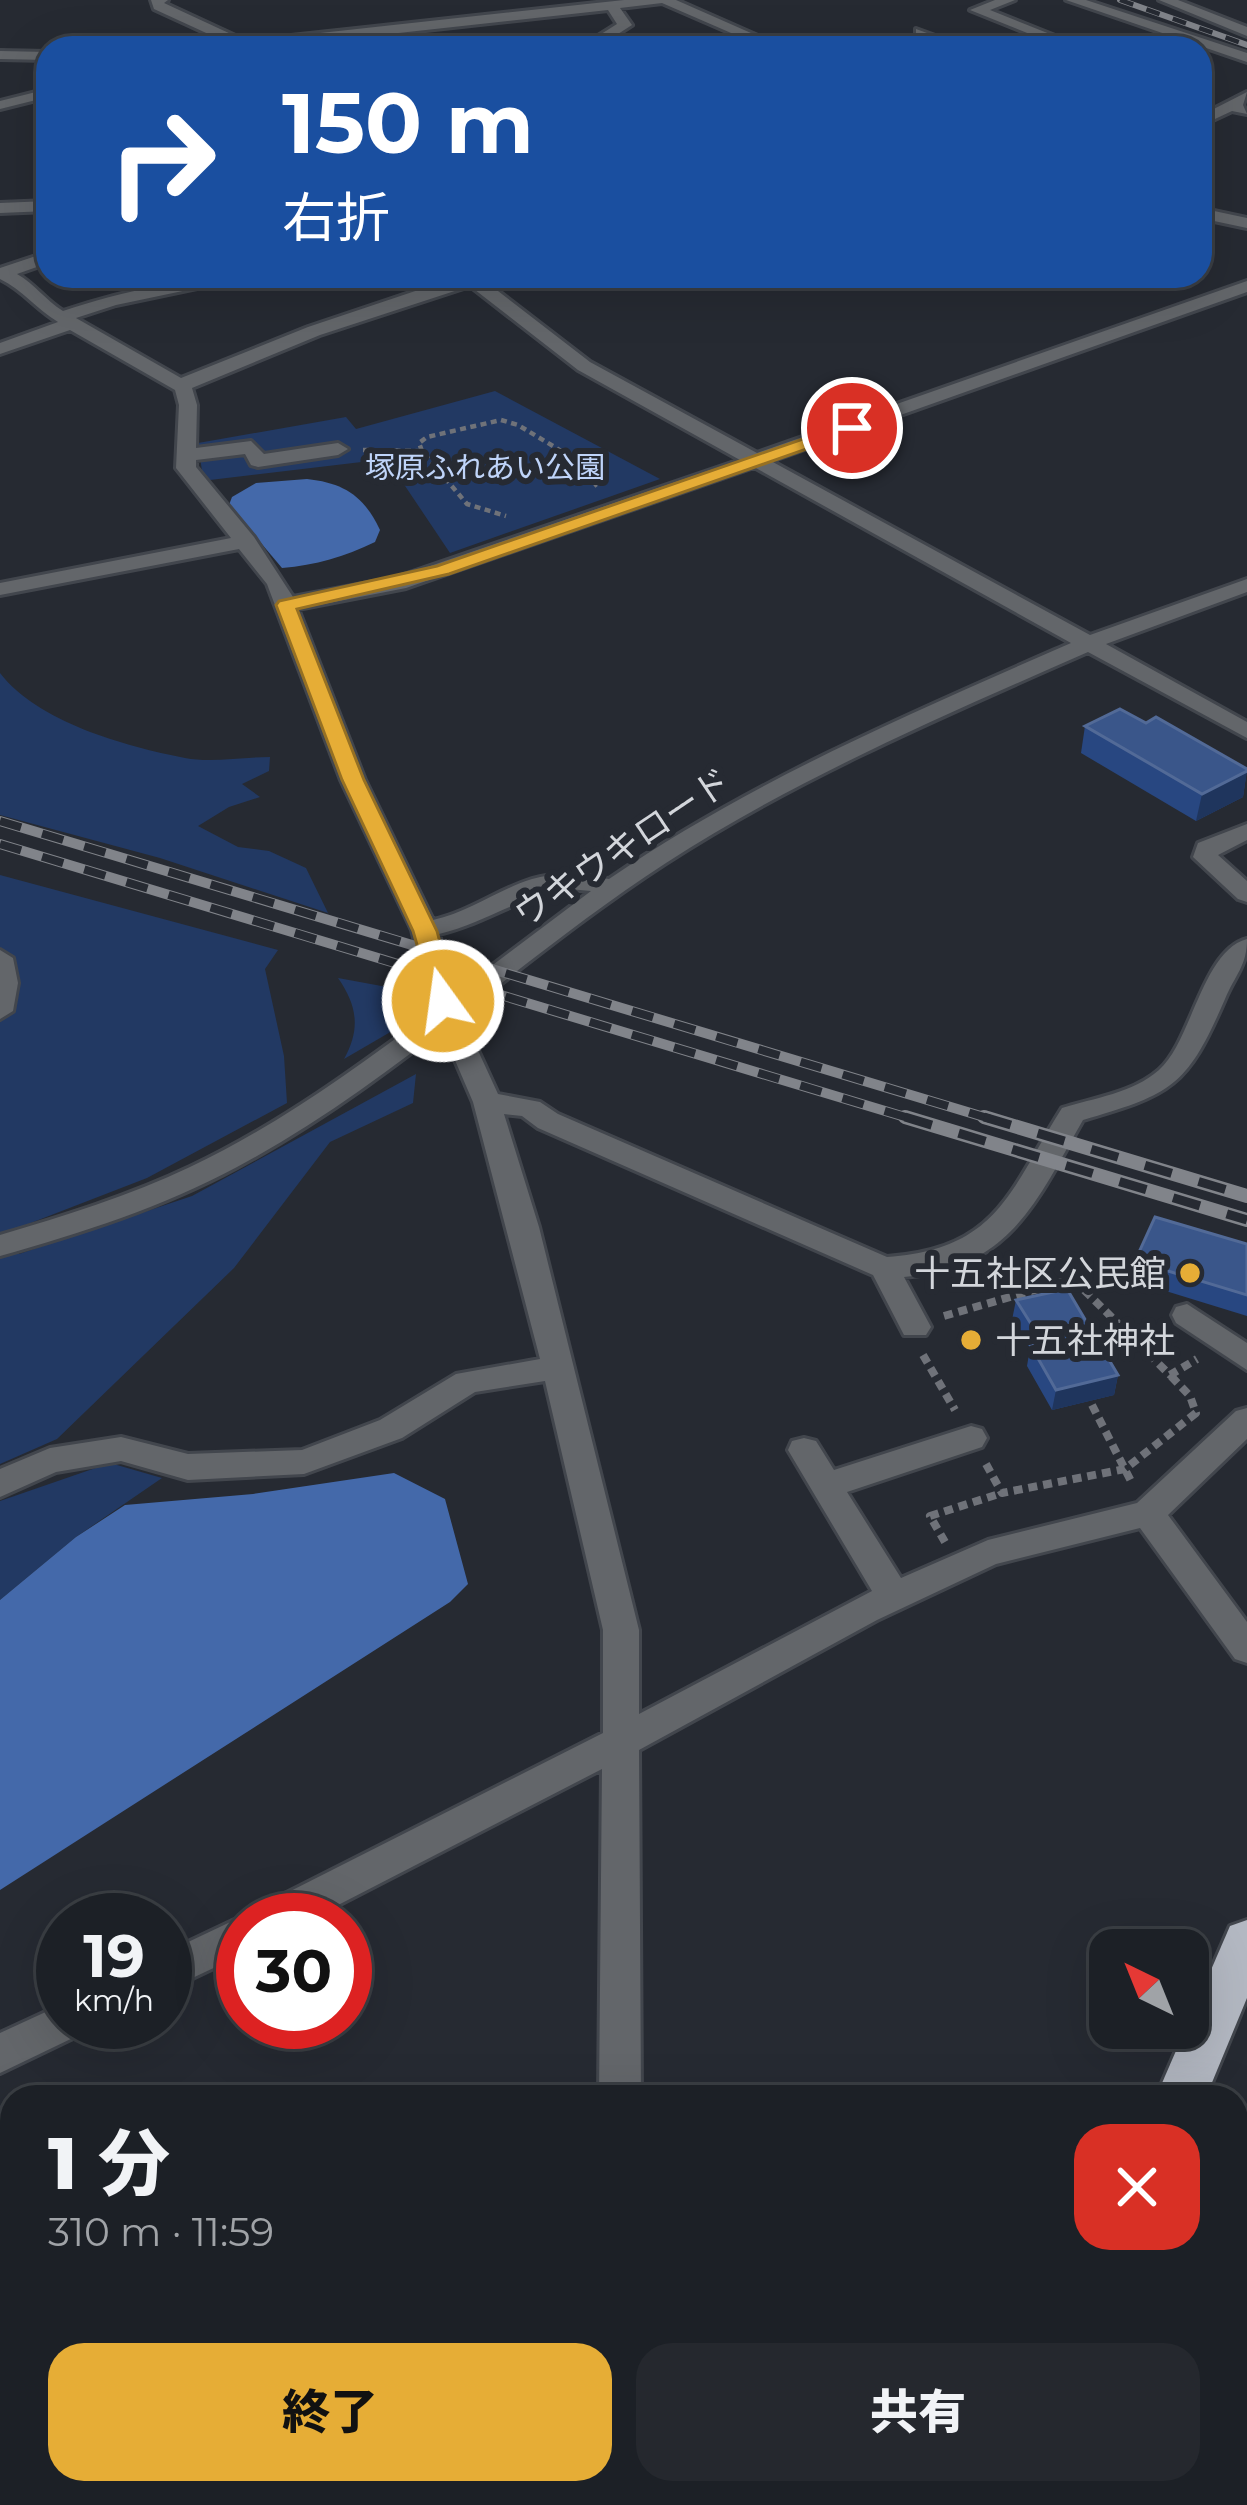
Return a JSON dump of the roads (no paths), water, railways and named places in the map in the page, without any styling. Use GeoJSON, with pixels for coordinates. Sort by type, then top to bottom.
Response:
{"type":"FeatureCollection","features":[{"type":"Feature","properties":{"kind":"highway"},"geometry":{"type":"LineString","coordinates":[[1186,2085],[1247,1941]]}},
{"type":"Feature","properties":{"kind":"street"},"geometry":{"type":"LineString","coordinates":[[161,0],[159,6],[224,36]]}},
{"type":"Feature","properties":{"kind":"street"},"geometry":{"type":"LineString","coordinates":[[318,36],[663,0],[749,36]]}},
{"type":"Feature","properties":{"kind":"street"},"geometry":{"type":"LineString","coordinates":[[1008,0],[977,10],[1046,36]]}},
{"type":"Feature","properties":{"kind":"street"},"geometry":{"type":"LineString","coordinates":[[1073,0],[1172,36]]}},
{"type":"Feature","properties":{"kind":"street"},"geometry":{"type":"LineString","coordinates":[[1166,0],[1247,32]]}},
{"type":"Feature","properties":{"kind":"street"},"geometry":{"type":"LineString","coordinates":[[606,36],[625,25],[612,6]]}},
{"type":"Feature","properties":{"kind":"street"},"geometry":{"type":"LineString","coordinates":[[921,32],[931,36]]}},
{"type":"Feature","properties":{"kind":"street"},"geometry":{"type":"LineString","coordinates":[[1212,50],[1247,58]]}},
{"type":"Feature","properties":{"kind":"street"},"geometry":{"type":"LineString","coordinates":[[0,55],[36,56]]}},
{"type":"Feature","properties":{"kind":"street"},"geometry":{"type":"LineString","coordinates":[[0,105],[36,95]]}},
{"type":"Feature","properties":{"kind":"street"},"geometry":{"type":"LineString","coordinates":[[1239,108],[1247,96]]}},
{"type":"Feature","properties":{"kind":"street"},"geometry":{"type":"LineString","coordinates":[[0,208],[36,206]]}},
{"type":"Feature","properties":{"kind":"street"},"geometry":{"type":"LineString","coordinates":[[1212,216],[1247,223]]}},
{"type":"Feature","properties":{"kind":"street"},"geometry":{"type":"LineString","coordinates":[[2,274],[36,261]]}},
{"type":"Feature","properties":{"kind":"street"},"geometry":{"type":"LineString","coordinates":[[2,274],[30,287],[44,307],[183,387]]}},
{"type":"Feature","properties":{"kind":"street"},"geometry":{"type":"LineString","coordinates":[[286,605],[442,570],[1247,286]]}},
{"type":"Feature","properties":{"kind":"street"},"geometry":{"type":"LineString","coordinates":[[0,349],[113,300],[180,288]]}},
{"type":"Feature","properties":{"kind":"street"},"geometry":{"type":"LineString","coordinates":[[442,288],[278,344],[191,379],[183,387],[186,468],[277,583],[353,780],[425,931],[443,1001]]}},
{"type":"Feature","properties":{"kind":"street"},"geometry":{"type":"LineString","coordinates":[[488,288],[584,366],[1247,731]]}},
{"type":"Feature","properties":{"kind":"street"},"geometry":{"type":"LineString","coordinates":[[186,455],[251,448],[258,461],[338,449]]}},
{"type":"Feature","properties":{"kind":"street"},"geometry":{"type":"LineString","coordinates":[[0,589],[247,542]]}},
{"type":"Feature","properties":{"kind":"street","name":"ウキウキロード"},"geometry":{"type":"LineString","coordinates":[[0,1246],[172,1186],[229,1160],[420,1036],[614,887],[697,832],[813,769],[1089,642],[1165,610],[1247,585]]}},
{"type":"Feature","properties":{"kind":"street"},"geometry":{"type":"LineString","coordinates":[[1247,831],[1207,848],[1204,857],[1247,894]]}},
{"type":"Feature","properties":{"kind":"street"},"geometry":{"type":"LineString","coordinates":[[425,931],[467,920],[538,885],[569,881],[614,887]]}},
{"type":"Feature","properties":{"kind":"street"},"geometry":{"type":"LineString","coordinates":[[487,1102],[530,1108],[548,1121],[884,1268],[928,1264],[969,1252],[1025,1195],[1072,1114],[1138,1095],[1169,1076],[1191,1046],[1219,982],[1247,947]]}},
{"type":"Feature","properties":{"kind":"street"},"geometry":{"type":"LineString","coordinates":[[0,958],[4,983],[0,1011]]}},
{"type":"Feature","properties":{"kind":"street"},"geometry":{"type":"LineString","coordinates":[[459,1036],[487,1102],[559,1367],[621,1630],[620,2085]]}},
{"type":"Feature","properties":{"kind":"street"},"geometry":{"type":"LineString","coordinates":[[884,1268],[915,1327]]}},
{"type":"Feature","properties":{"kind":"street"},"geometry":{"type":"LineString","coordinates":[[1187,1315],[1236,1350]]}},
{"type":"Feature","properties":{"kind":"street"},"geometry":{"type":"LineString","coordinates":[[0,1484],[50,1460],[121,1449],[188,1467],[304,1462],[391,1429],[467,1382],[559,1367]]}},
{"type":"Feature","properties":{"kind":"street"},"geometry":{"type":"LineString","coordinates":[[324,1893],[988,1553],[1148,1513],[1247,1420]]}},
{"type":"Feature","properties":{"kind":"street"},"geometry":{"type":"LineString","coordinates":[[826,1486],[971,1438]]}},
{"type":"Feature","properties":{"kind":"street"},"geometry":{"type":"LineString","coordinates":[[804,1450],[895,1597]]}},
{"type":"Feature","properties":{"kind":"street"},"geometry":{"type":"LineString","coordinates":[[1148,1513],[1247,1649]]}},
{"type":"Feature","properties":{"kind":"street"},"geometry":{"type":"LineString","coordinates":[[0,2054],[36,2036]]}},
{"type":"Feature","properties":{"kind":"railway"},"geometry":{"type":"LineString","coordinates":[[1120,0],[1247,45]]}},
{"type":"Feature","properties":{"kind":"railway"},"geometry":{"type":"LineString","coordinates":[[0,821],[994,1120]]}},
{"type":"Feature","properties":{"kind":"railway"},"geometry":{"type":"LineString","coordinates":[[0,844],[915,1120]]}},
{"type":"Feature","properties":{"kind":"railway"},"geometry":{"type":"LineString","coordinates":[[905,1117],[1247,1220]]}},
{"type":"Feature","properties":{"kind":"railway"},"geometry":{"type":"LineString","coordinates":[[984,1117],[1247,1196]]}},
{"type":"Feature","properties":{"kind":"place","name":"十五社区公民館"},"geometry":{"type":"Point","coordinates":[1190,1273]}},
{"type":"Feature","properties":{"kind":"place","name":"十五社神社"},"geometry":{"type":"Point","coordinates":[971,1340]}},
{"type":"Feature","properties":{"kind":"park label","name":"塚原ふれあい公園"},"geometry":{"type":"Point","coordinates":[485,467]}}]}
